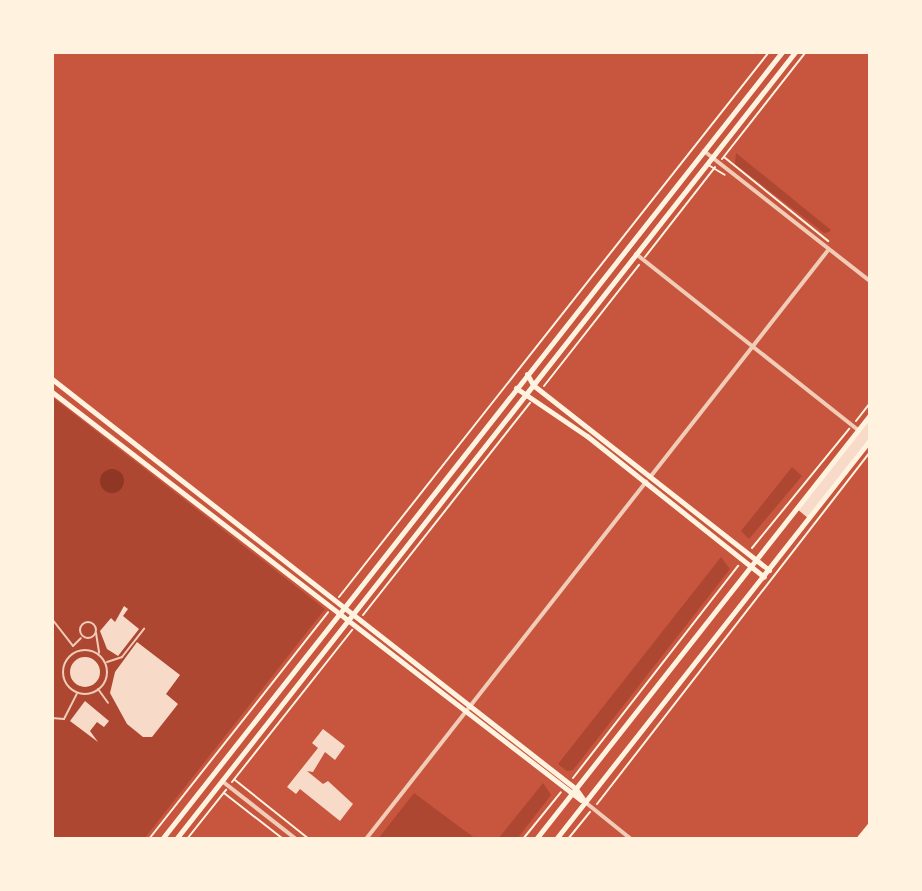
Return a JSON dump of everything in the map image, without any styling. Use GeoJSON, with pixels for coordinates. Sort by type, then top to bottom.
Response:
{"type":"FeatureCollection","features":[{"type":"Feature","properties":{"kind":"main road"},"geometry":{"type":"LineString","coordinates":[[162,839],[782,52]]}},
{"type":"Feature","properties":{"kind":"main road"},"geometry":{"type":"LineString","coordinates":[[176,839],[795,52]]}},
{"type":"Feature","properties":{"kind":"main road"},"geometry":{"type":"LineString","coordinates":[[720,130],[728,137]]}},
{"type":"Feature","properties":{"kind":"main road"},"geometry":{"type":"LineString","coordinates":[[688,171],[696,177]]}},
{"type":"Feature","properties":{"kind":"main road"},"geometry":{"type":"LineString","coordinates":[[527,374],[533,385],[769,570]]}},
{"type":"Feature","properties":{"kind":"main road"},"geometry":{"type":"LineString","coordinates":[[52,379],[360,619],[585,802]]}},
{"type":"Feature","properties":{"kind":"main road"},"geometry":{"type":"LineString","coordinates":[[516,388],[534,398],[646,482],[764,577]]}},
{"type":"Feature","properties":{"kind":"main road"},"geometry":{"type":"LineString","coordinates":[[52,392],[346,623],[468,708]]}},
{"type":"Feature","properties":{"kind":"main road"},"geometry":{"type":"LineString","coordinates":[[536,839],[751,566],[855,428],[870,415]]}},
{"type":"Feature","properties":{"kind":"main road"},"geometry":{"type":"LineString","coordinates":[[556,839],[870,440]]}},
{"type":"Feature","properties":{"kind":"main road"},"geometry":{"type":"LineString","coordinates":[[861,839],[870,824]]}},
{"type":"Feature","properties":{"kind":"main road"},"geometry":{"type":"LineString","coordinates":[[861,839],[870,831]]}},
{"type":"Feature","properties":{"kind":"street"},"geometry":{"type":"LineString","coordinates":[[704,151],[831,247],[870,281]]}},
{"type":"Feature","properties":{"kind":"street"},"geometry":{"type":"LineString","coordinates":[[651,476],[831,247]]}},
{"type":"Feature","properties":{"kind":"street"},"geometry":{"type":"LineString","coordinates":[[636,254],[855,428]]}},
{"type":"Feature","properties":{"kind":"street"},"geometry":{"type":"LineString","coordinates":[[366,839],[646,482]]}},
{"type":"Feature","properties":{"kind":"street"},"geometry":{"type":"LineString","coordinates":[[52,619],[76,652]]}},
{"type":"Feature","properties":{"kind":"street"},"geometry":{"type":"LineString","coordinates":[[77,692],[98,689],[105,680],[105,663],[99,655],[94,624],[85,622],[80,628],[82,636]]}},
{"type":"Feature","properties":{"kind":"street"},"geometry":{"type":"LineString","coordinates":[[105,663],[122,657],[144,629]]}},
{"type":"Feature","properties":{"kind":"street"},"geometry":{"type":"LineString","coordinates":[[73,646],[82,636],[95,632]]}},
{"type":"Feature","properties":{"kind":"street"},"geometry":{"type":"LineString","coordinates":[[76,652],[99,655]]}},
{"type":"Feature","properties":{"kind":"street"},"geometry":{"type":"LineString","coordinates":[[52,718],[64,719],[79,698],[63,672],[76,652]]}},
{"type":"Feature","properties":{"kind":"street"},"geometry":{"type":"LineString","coordinates":[[98,689],[108,703]]}},
{"type":"Feature","properties":{"kind":"street"},"geometry":{"type":"LineString","coordinates":[[222,781],[296,839]]}},
{"type":"Feature","properties":{"kind":"street"},"geometry":{"type":"LineString","coordinates":[[585,802],[631,839]]}},
{"type":"Feature","properties":{"kind":"path"},"geometry":{"type":"LineString","coordinates":[[336,602],[769,52]]}},
{"type":"Feature","properties":{"kind":"path"},"geometry":{"type":"LineString","coordinates":[[540,390],[806,52]]}},
{"type":"Feature","properties":{"kind":"path"},"geometry":{"type":"LineString","coordinates":[[704,135],[712,141]]}},
{"type":"Feature","properties":{"kind":"path"},"geometry":{"type":"LineString","coordinates":[[718,149],[831,247]]}},
{"type":"Feature","properties":{"kind":"path"},"geometry":{"type":"LineString","coordinates":[[690,152],[698,158]]}},
{"type":"Feature","properties":{"kind":"path"},"geometry":{"type":"LineString","coordinates":[[707,164],[736,184]]}},
{"type":"Feature","properties":{"kind":"path"},"geometry":{"type":"LineString","coordinates":[[360,619],[534,398]]}},
{"type":"Feature","properties":{"kind":"path"},"geometry":{"type":"LineString","coordinates":[[749,553],[855,428],[870,403]]}},
{"type":"Feature","properties":{"kind":"path"},"geometry":{"type":"LineString","coordinates":[[568,839],[870,452]]}},
{"type":"Feature","properties":{"kind":"path"},"geometry":{"type":"LineString","coordinates":[[523,839],[743,559]]}},
{"type":"Feature","properties":{"kind":"path"},"geometry":{"type":"LineString","coordinates":[[149,839],[330,610]]}},
{"type":"Feature","properties":{"kind":"path"},"geometry":{"type":"LineString","coordinates":[[187,839],[353,628]]}},
{"type":"Feature","properties":{"kind":"path"},"geometry":{"type":"LineString","coordinates":[[234,779],[309,839]]}},
{"type":"Feature","properties":{"kind":"path"},"geometry":{"type":"LineString","coordinates":[[223,792],[283,839]]}},
{"type":"Feature","properties":{"kind":"shaded area"},"geometry":{"type":"Polygon","coordinates":[[[736,153],[831,230],[824,233],[735,164],[736,153]]]}},
{"type":"Feature","properties":{"kind":"shaded area"},"geometry":{"type":"Polygon","coordinates":[[[52,397],[325,609],[144,839],[52,839],[52,397]]]}},
{"type":"Feature","properties":{"kind":"shaded area"},"geometry":{"type":"Polygon","coordinates":[[[792,467],[802,476],[749,539],[741,531],[792,467]]]}},
{"type":"Feature","properties":{"kind":"shaded area"},"geometry":{"type":"Polygon","coordinates":[[[112,469],[120,473],[124,481],[120,489],[112,493],[104,489],[100,481],[104,473],[112,469]]]}},
{"type":"Feature","properties":{"kind":"shaded area"},"geometry":{"type":"Polygon","coordinates":[[[721,557],[730,569],[573,770],[567,771],[558,764],[721,557]]]}},
{"type":"Feature","properties":{"kind":"shaded area"},"geometry":{"type":"Polygon","coordinates":[[[543,783],[551,795],[517,839],[498,839],[543,783]]]}},
{"type":"Feature","properties":{"kind":"shaded area"},"geometry":{"type":"Polygon","coordinates":[[[414,793],[476,839],[378,839],[414,793]]]}},
{"type":"Feature","properties":{"kind":"building"},"geometry":{"type":"Polygon","coordinates":[[[870,413],[870,442],[809,519],[796,508],[870,413]]]}},
{"type":"Feature","properties":{"kind":"building"},"geometry":{"type":"Polygon","coordinates":[[[124,606],[128,609],[123,616],[139,629],[118,656],[107,649],[100,631],[111,618],[115,622],[124,606]]]}},
{"type":"Feature","properties":{"kind":"building"},"geometry":{"type":"Polygon","coordinates":[[[137,642],[180,675],[166,694],[178,704],[152,737],[143,737],[127,724],[110,693],[115,672],[137,642]]]}},
{"type":"Feature","properties":{"kind":"building"},"geometry":{"type":"Polygon","coordinates":[[[85,657],[96,661],[100,672],[96,683],[85,687],[74,683],[70,672],[74,661],[85,657]]]}},
{"type":"Feature","properties":{"kind":"building"},"geometry":{"type":"Polygon","coordinates":[[[85,701],[109,721],[104,727],[97,722],[90,731],[98,742],[70,721],[85,701]]]}},
{"type":"Feature","properties":{"kind":"building"},"geometry":{"type":"Polygon","coordinates":[[[323,729],[345,746],[335,760],[325,752],[313,772],[307,771],[323,784],[328,781],[353,804],[340,821],[300,789],[296,794],[287,787],[318,748],[312,743],[323,729]]]}}]}
